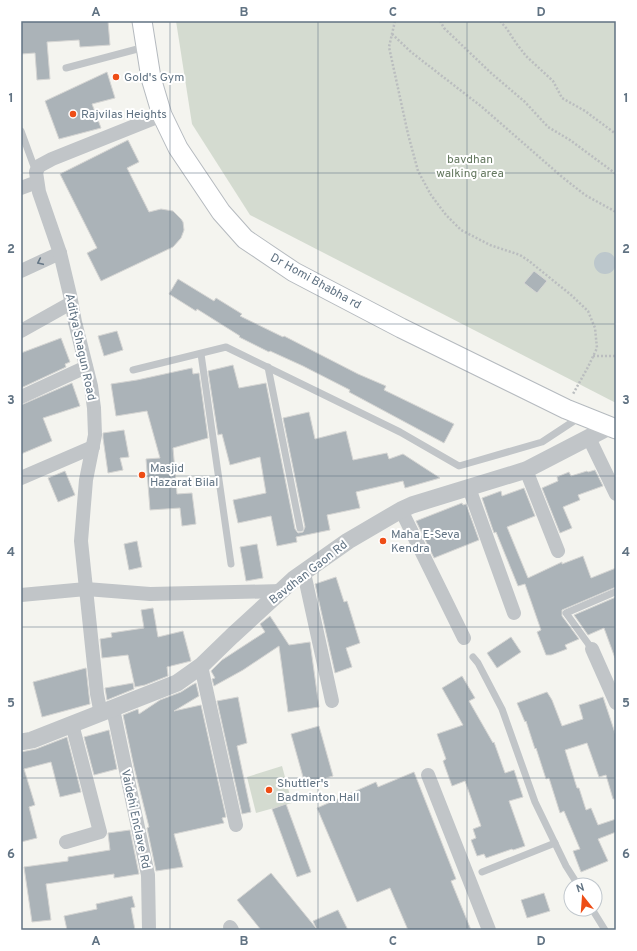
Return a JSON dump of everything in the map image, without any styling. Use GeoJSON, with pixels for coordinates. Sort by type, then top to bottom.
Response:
{"type":"FeatureCollection","features":[{"type":"Feature","properties":{"kind":"main road","name":"Dr Homi Bhabha rd"},"geometry":{"type":"LineString","coordinates":[[142,21],[151,78],[162,115],[178,148],[200,183],[220,212],[245,239],[294,272],[462,359],[574,412],[614,428]]}},
{"type":"Feature","properties":{"kind":"street"},"geometry":{"type":"LineString","coordinates":[[21,188],[36,177],[39,166],[162,115]]}},
{"type":"Feature","properties":{"kind":"street","name":"Aditya Shagun Road"},"geometry":{"type":"LineString","coordinates":[[36,177],[60,253],[91,386],[94,408],[93,447],[86,480],[81,541],[97,694],[107,711]]}},
{"type":"Feature","properties":{"kind":"street"},"geometry":{"type":"LineString","coordinates":[[21,271],[60,253]]}},
{"type":"Feature","properties":{"kind":"street"},"geometry":{"type":"LineString","coordinates":[[21,331],[71,303]]}},
{"type":"Feature","properties":{"kind":"street"},"geometry":{"type":"LineString","coordinates":[[21,396],[86,367]]}},
{"type":"Feature","properties":{"kind":"street","name":"Bavdhan Gaon Rd"},"geometry":{"type":"LineString","coordinates":[[21,742],[32,740],[177,683],[202,666],[232,636],[304,573],[348,540],[401,510],[412,505],[526,470],[589,438],[614,428]]}},
{"type":"Feature","properties":{"kind":"street"},"geometry":{"type":"LineString","coordinates":[[589,438],[616,494]]}},
{"type":"Feature","properties":{"kind":"street"},"geometry":{"type":"LineString","coordinates":[[21,478],[93,447]]}},
{"type":"Feature","properties":{"kind":"street"},"geometry":{"type":"LineString","coordinates":[[526,470],[558,551]]}},
{"type":"Feature","properties":{"kind":"street"},"geometry":{"type":"LineString","coordinates":[[469,488],[514,613]]}},
{"type":"Feature","properties":{"kind":"street"},"geometry":{"type":"LineString","coordinates":[[401,510],[464,638]]}},
{"type":"Feature","properties":{"kind":"street"},"geometry":{"type":"LineString","coordinates":[[304,573],[332,701]]}},
{"type":"Feature","properties":{"kind":"street"},"geometry":{"type":"LineString","coordinates":[[21,595],[86,589],[150,594],[282,591]]}},
{"type":"Feature","properties":{"kind":"street"},"geometry":{"type":"LineString","coordinates":[[592,649],[616,704]]}},
{"type":"Feature","properties":{"kind":"street"},"geometry":{"type":"LineString","coordinates":[[202,666],[236,825]]}},
{"type":"Feature","properties":{"kind":"street","name":"Vaidehi Enclave Rd"},"geometry":{"type":"LineString","coordinates":[[107,711],[148,875],[149,930]]}},
{"type":"Feature","properties":{"kind":"street"},"geometry":{"type":"LineString","coordinates":[[66,842],[100,832],[72,724]]}},
{"type":"Feature","properties":{"kind":"street"},"geometry":{"type":"LineString","coordinates":[[428,775],[490,930]]}},
{"type":"Feature","properties":{"kind":"lane"},"geometry":{"type":"LineString","coordinates":[[66,68],[145,47]]}},
{"type":"Feature","properties":{"kind":"lane"},"geometry":{"type":"LineString","coordinates":[[21,131],[36,177]]}},
{"type":"Feature","properties":{"kind":"lane"},"geometry":{"type":"LineString","coordinates":[[133,370],[226,347],[400,432],[459,466],[542,442],[574,412]]}},
{"type":"Feature","properties":{"kind":"lane"},"geometry":{"type":"LineString","coordinates":[[201,354],[231,564]]}},
{"type":"Feature","properties":{"kind":"lane"},"geometry":{"type":"LineString","coordinates":[[268,368],[300,528]]}},
{"type":"Feature","properties":{"kind":"lane"},"geometry":{"type":"LineString","coordinates":[[592,649],[566,613],[615,592]]}},
{"type":"Feature","properties":{"kind":"lane"},"geometry":{"type":"LineString","coordinates":[[473,657],[478,663],[502,709],[535,802],[574,877]]}},
{"type":"Feature","properties":{"kind":"lane"},"geometry":{"type":"LineString","coordinates":[[482,872],[555,843]]}},
{"type":"Feature","properties":{"kind":"lane"},"geometry":{"type":"LineString","coordinates":[[597,917],[605,930]]}},
{"type":"Feature","properties":{"kind":"path"},"geometry":{"type":"LineString","coordinates":[[395,21],[389,47],[408,134],[418,170],[431,195],[446,215],[461,230],[490,245],[524,258],[565,290],[588,311],[596,328],[596,348],[574,412]]}},
{"type":"Feature","properties":{"kind":"path"},"geometry":{"type":"LineString","coordinates":[[440,21],[444,28],[491,73],[525,102],[548,127],[570,140],[616,174]]}},
{"type":"Feature","properties":{"kind":"path"},"geometry":{"type":"LineString","coordinates":[[500,21],[508,29],[526,56],[553,82],[562,98],[585,111],[616,134]]}},
{"type":"Feature","properties":{"kind":"path"},"geometry":{"type":"LineString","coordinates":[[392,34],[411,52],[482,107],[561,176],[585,195],[616,212]]}},
{"type":"Feature","properties":{"kind":"path"},"geometry":{"type":"LineString","coordinates":[[593,356],[616,356]]}},
{"type":"Feature","properties":{"kind":"green space","name":"bavdhan walking area"},"geometry":{"type":"Polygon","coordinates":[[[176,21],[616,21],[616,403],[250,215],[192,124],[176,21]]]}},
{"type":"Feature","properties":{"kind":"green space","name":"Shuttler's Badminton Hall"},"geometry":{"type":"Polygon","coordinates":[[[282,766],[292,803],[256,813],[247,777],[282,766]]]}},
{"type":"Feature","properties":{"kind":"shaded area"},"geometry":{"type":"Polygon","coordinates":[[[605,252],[613,255],[616,263],[613,271],[605,274],[597,271],[594,263],[597,255],[605,252]]]}},
{"type":"Feature","properties":{"kind":"building"},"geometry":{"type":"Polygon","coordinates":[[[21,21],[108,21],[110,45],[80,47],[79,40],[47,42],[50,79],[37,80],[35,53],[21,54],[21,21]]]}},
{"type":"Feature","properties":{"kind":"building","name":"Rajvilas Heights"},"geometry":{"type":"Polygon","coordinates":[[[107,72],[115,98],[92,104],[101,128],[59,139],[45,101],[107,72]]]}},
{"type":"Feature","properties":{"kind":"building"},"geometry":{"type":"Polygon","coordinates":[[[128,140],[139,162],[127,168],[149,212],[161,209],[173,211],[183,222],[184,230],[181,238],[173,247],[101,281],[87,253],[97,248],[60,174],[128,140]]]}},
{"type":"Feature","properties":{"kind":"building"},"geometry":{"type":"Polygon","coordinates":[[[534,271],[547,281],[537,293],[524,283],[534,271]]]}},
{"type":"Feature","properties":{"kind":"building"},"geometry":{"type":"Polygon","coordinates":[[[178,279],[214,301],[216,298],[242,314],[240,316],[283,337],[284,336],[358,374],[386,386],[384,390],[454,424],[444,443],[349,392],[350,390],[303,366],[270,351],[269,352],[239,337],[240,336],[197,309],[196,311],[169,294],[178,279]]]}},
{"type":"Feature","properties":{"kind":"building"},"geometry":{"type":"Polygon","coordinates":[[[117,331],[123,350],[104,356],[98,336],[117,331]]]}},
{"type":"Feature","properties":{"kind":"building"},"geometry":{"type":"Polygon","coordinates":[[[61,338],[70,362],[65,364],[66,367],[21,388],[21,353],[61,338]]]}},
{"type":"Feature","properties":{"kind":"building"},"geometry":{"type":"Polygon","coordinates":[[[233,365],[239,388],[266,383],[295,529],[298,533],[303,532],[305,527],[283,418],[309,412],[315,439],[346,431],[353,460],[387,453],[389,459],[403,454],[440,478],[405,488],[403,481],[356,492],[360,508],[327,515],[330,530],[296,537],[297,542],[277,546],[271,516],[238,523],[233,500],[266,493],[260,457],[230,465],[222,434],[218,435],[208,371],[233,365]]]}},
{"type":"Feature","properties":{"kind":"building"},"geometry":{"type":"Polygon","coordinates":[[[192,368],[193,374],[199,373],[208,438],[173,448],[177,494],[192,493],[196,524],[182,526],[180,508],[150,510],[146,459],[160,458],[147,411],[116,416],[111,384],[192,368]]]}},
{"type":"Feature","properties":{"kind":"building"},"geometry":{"type":"Polygon","coordinates":[[[72,383],[80,406],[43,418],[52,441],[21,454],[21,405],[72,383]]]}},
{"type":"Feature","properties":{"kind":"building"},"geometry":{"type":"Polygon","coordinates":[[[124,430],[129,457],[120,458],[123,470],[108,473],[103,433],[124,430]]]}},
{"type":"Feature","properties":{"kind":"building"},"geometry":{"type":"Polygon","coordinates":[[[595,470],[603,486],[578,495],[580,500],[563,507],[572,528],[560,533],[542,488],[558,481],[557,477],[569,472],[571,476],[595,470]]]}},
{"type":"Feature","properties":{"kind":"building"},"geometry":{"type":"Polygon","coordinates":[[[65,471],[75,495],[58,502],[48,478],[65,471]]]}},
{"type":"Feature","properties":{"kind":"building"},"geometry":{"type":"Polygon","coordinates":[[[524,488],[535,516],[507,527],[528,578],[562,562],[562,564],[583,556],[591,578],[616,568],[616,587],[562,610],[562,616],[579,639],[565,645],[567,649],[551,655],[546,655],[537,632],[541,630],[525,584],[518,586],[496,532],[494,533],[482,498],[501,491],[502,496],[524,488]]]}},
{"type":"Feature","properties":{"kind":"building"},"geometry":{"type":"Polygon","coordinates":[[[462,503],[463,505],[466,504],[479,540],[434,558],[416,521],[462,503]]]}},
{"type":"Feature","properties":{"kind":"building"},"geometry":{"type":"Polygon","coordinates":[[[137,541],[142,567],[129,570],[124,544],[137,541]]]}},
{"type":"Feature","properties":{"kind":"building"},"geometry":{"type":"Polygon","coordinates":[[[257,544],[263,578],[246,581],[240,547],[257,544]]]}},
{"type":"Feature","properties":{"kind":"building"},"geometry":{"type":"Polygon","coordinates":[[[336,577],[344,602],[347,601],[360,643],[346,648],[352,667],[335,673],[315,584],[336,577]]]}},
{"type":"Feature","properties":{"kind":"building"},"geometry":{"type":"Polygon","coordinates":[[[616,597],[615,658],[604,628],[588,635],[574,615],[616,597]]]}},
{"type":"Feature","properties":{"kind":"building"},"geometry":{"type":"Polygon","coordinates":[[[153,608],[158,637],[183,631],[191,661],[167,667],[168,676],[145,685],[135,687],[128,655],[102,658],[100,639],[112,637],[111,633],[144,628],[141,610],[153,608]]]}},
{"type":"Feature","properties":{"kind":"building"},"geometry":{"type":"Polygon","coordinates":[[[270,616],[289,645],[310,642],[319,707],[288,712],[279,646],[243,670],[214,686],[212,679],[215,678],[211,671],[222,660],[265,632],[260,624],[270,616]]]}},
{"type":"Feature","properties":{"kind":"building"},"geometry":{"type":"Polygon","coordinates":[[[511,637],[521,652],[497,668],[487,653],[511,637]]]}},
{"type":"Feature","properties":{"kind":"building"},"geometry":{"type":"Polygon","coordinates":[[[86,668],[90,704],[42,717],[33,682],[86,668]]]}},
{"type":"Feature","properties":{"kind":"building"},"geometry":{"type":"Polygon","coordinates":[[[462,676],[475,698],[469,701],[493,743],[494,742],[505,773],[514,770],[523,797],[509,801],[525,846],[486,858],[484,854],[477,856],[471,840],[476,838],[473,829],[481,826],[465,781],[452,786],[443,761],[446,759],[437,734],[463,725],[442,688],[462,676]]]}},
{"type":"Feature","properties":{"kind":"building"},"geometry":{"type":"Polygon","coordinates":[[[133,683],[134,689],[107,700],[105,688],[133,683]]]}},
{"type":"Feature","properties":{"kind":"building"},"geometry":{"type":"Polygon","coordinates":[[[196,683],[199,696],[174,711],[201,705],[226,817],[222,818],[224,823],[174,834],[183,867],[156,871],[147,828],[149,827],[123,715],[138,709],[139,714],[160,700],[181,692],[196,683]]]}},
{"type":"Feature","properties":{"kind":"building"},"geometry":{"type":"Polygon","coordinates":[[[547,692],[552,700],[562,726],[583,719],[579,705],[603,697],[616,736],[616,799],[613,799],[606,775],[599,777],[587,743],[565,750],[577,788],[579,788],[586,810],[591,808],[598,825],[616,819],[616,832],[598,839],[608,861],[581,872],[573,851],[580,849],[564,811],[560,813],[549,778],[546,779],[526,721],[525,722],[517,703],[547,692]]]}},
{"type":"Feature","properties":{"kind":"building"},"geometry":{"type":"Polygon","coordinates":[[[238,697],[247,743],[237,746],[251,812],[242,814],[217,701],[238,697]]]}},
{"type":"Feature","properties":{"kind":"building"},"geometry":{"type":"Polygon","coordinates":[[[319,726],[333,776],[305,784],[291,734],[319,726]]]}},
{"type":"Feature","properties":{"kind":"building"},"geometry":{"type":"Polygon","coordinates":[[[109,730],[117,769],[94,775],[84,737],[109,730]]]}},
{"type":"Feature","properties":{"kind":"building"},"geometry":{"type":"Polygon","coordinates":[[[67,737],[81,792],[60,797],[51,762],[24,769],[35,805],[29,807],[37,838],[21,842],[21,752],[36,749],[67,737]]]}},
{"type":"Feature","properties":{"kind":"building"},"geometry":{"type":"Polygon","coordinates":[[[414,772],[456,879],[451,881],[471,930],[408,930],[390,888],[357,902],[317,808],[376,782],[378,787],[414,772]]]}},
{"type":"Feature","properties":{"kind":"building"},"geometry":{"type":"Polygon","coordinates":[[[286,804],[311,872],[297,877],[272,809],[286,804]]]}},
{"type":"Feature","properties":{"kind":"building"},"geometry":{"type":"Polygon","coordinates":[[[130,830],[139,874],[114,878],[114,874],[46,884],[51,920],[32,922],[24,867],[68,861],[68,857],[110,850],[108,833],[130,830]]]}},
{"type":"Feature","properties":{"kind":"building"},"geometry":{"type":"Polygon","coordinates":[[[271,873],[316,928],[313,921],[338,910],[348,930],[261,930],[237,900],[271,873]]]}},
{"type":"Feature","properties":{"kind":"building"},"geometry":{"type":"Polygon","coordinates":[[[544,893],[550,911],[527,918],[521,900],[544,893]]]}},
{"type":"Feature","properties":{"kind":"building"},"geometry":{"type":"Polygon","coordinates":[[[132,896],[135,907],[131,908],[135,930],[67,930],[64,916],[97,909],[96,904],[132,896]]]}},
{"type":"Feature","properties":{"kind":"place","name":"Gold's Gym"},"geometry":{"type":"Point","coordinates":[116,77]}},
{"type":"Feature","properties":{"kind":"place","name":"Rajvilas Heights"},"geometry":{"type":"Point","coordinates":[73,114]}},
{"type":"Feature","properties":{"kind":"place","name":"Masjid Hazarat Bilal"},"geometry":{"type":"Point","coordinates":[142,475]}},
{"type":"Feature","properties":{"kind":"place","name":"Maha E-Seva Kendra"},"geometry":{"type":"Point","coordinates":[383,541]}},
{"type":"Feature","properties":{"kind":"place","name":"Shuttler's Badminton Hall"},"geometry":{"type":"Point","coordinates":[269,790]}}]}
